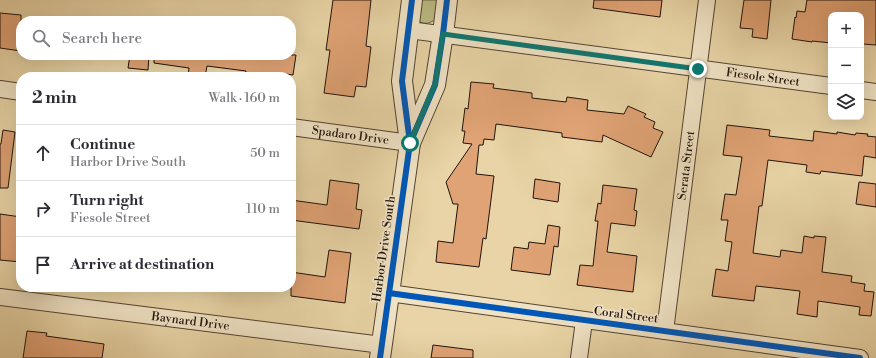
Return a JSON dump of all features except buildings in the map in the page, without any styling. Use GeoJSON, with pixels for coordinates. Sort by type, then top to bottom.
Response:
{"type":"FeatureCollection","features":[{"type":"Feature","properties":{"kind":"street","name":"Harbor Drive South"},"geometry":{"type":"LineString","coordinates":[[410,143],[402,81],[412,0]]}},
{"type":"Feature","properties":{"kind":"street","name":"Harbor Drive South"},"geometry":{"type":"LineString","coordinates":[[381,352],[410,143],[435,84],[447,0]]}},
{"type":"Feature","properties":{"kind":"street","name":"Serata Street"},"geometry":{"type":"LineString","coordinates":[[665,331],[708,0]]}},
{"type":"Feature","properties":{"kind":"street","name":"Fiesole Street"},"geometry":{"type":"LineString","coordinates":[[409,30],[828,86]]}},
{"type":"Feature","properties":{"kind":"street"},"geometry":{"type":"LineString","coordinates":[[0,89],[16,91]]}},
{"type":"Feature","properties":{"kind":"street"},"geometry":{"type":"LineString","coordinates":[[864,90],[876,92]]}},
{"type":"Feature","properties":{"kind":"street","name":"Spadaro Drive"},"geometry":{"type":"LineString","coordinates":[[296,129],[410,143]]}},
{"type":"Feature","properties":{"kind":"street","name":"Coral Street"},"geometry":{"type":"LineString","coordinates":[[389,294],[665,331],[778,353],[860,358]]}},
{"type":"Feature","properties":{"kind":"street","name":"Baynard Drive"},"geometry":{"type":"LineString","coordinates":[[0,297],[381,352]]}},
{"type":"Feature","properties":{"kind":"street"},"geometry":{"type":"LineString","coordinates":[[579,358],[584,321]]}},
{"type":"Feature","properties":{"kind":"green space"},"geometry":{"type":"Polygon","coordinates":[[[416,0],[440,0],[436,19],[426,23],[422,23],[417,20],[416,0]]]}},
{"type":"Feature","properties":{"kind":"cycle path"},"geometry":{"type":"LineString","coordinates":[[410,143],[402,81],[412,0]]}},
{"type":"Feature","properties":{"kind":"cycle path"},"geometry":{"type":"LineString","coordinates":[[380,358],[410,143],[435,85],[447,0]]}},
{"type":"Feature","properties":{"kind":"cycle path"},"geometry":{"type":"LineString","coordinates":[[389,293],[860,358]]}},
{"type":"Feature","properties":{"kind":"route"},"geometry":{"type":"LineString","coordinates":[[410,143],[435,84],[443,34],[698,69]]}}]}
